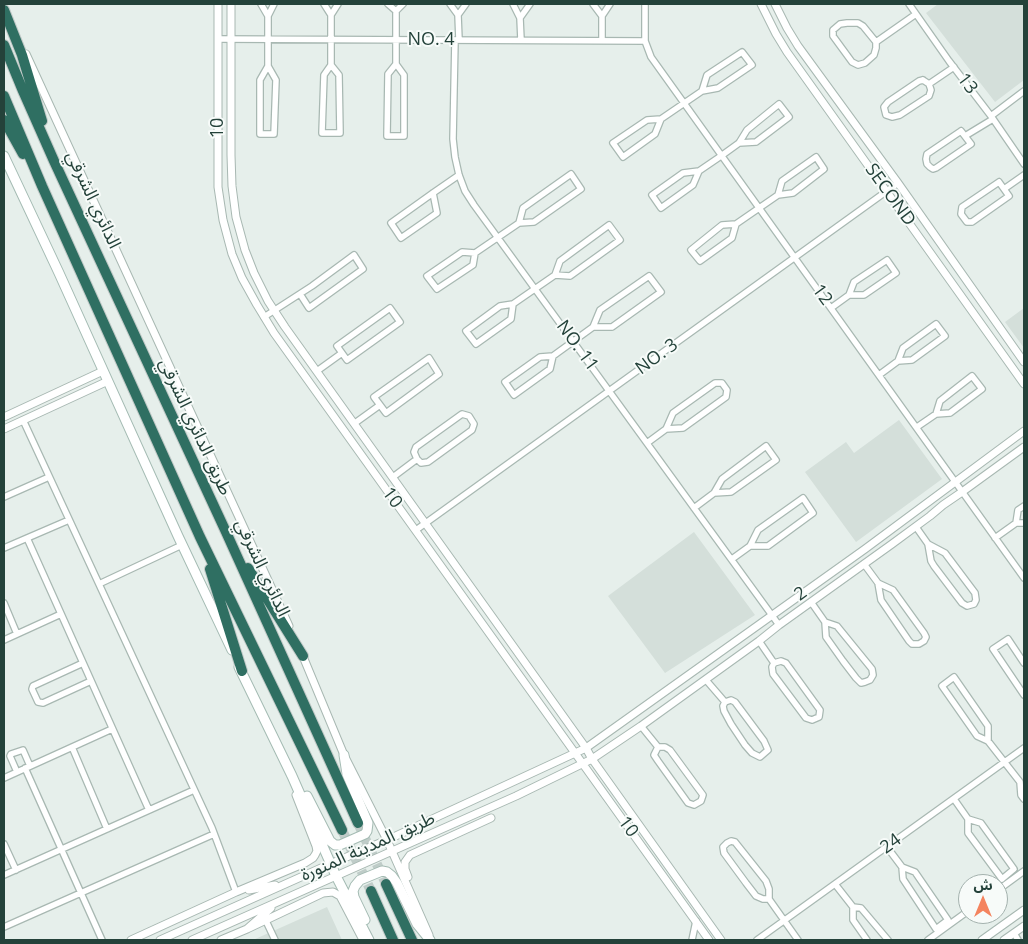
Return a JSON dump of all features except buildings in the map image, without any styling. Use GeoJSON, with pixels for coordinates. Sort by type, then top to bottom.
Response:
{"type":"FeatureCollection","features":[{"type":"Feature","properties":{"kind":"highway"},"geometry":{"type":"LineString","coordinates":[[4,8],[22,55],[54,160]]}},
{"type":"Feature","properties":{"kind":"highway","name":"طريق الدائري الشرقي"},"geometry":{"type":"LineString","coordinates":[[4,45],[54,160],[358,823]]}},
{"type":"Feature","properties":{"kind":"highway"},"geometry":{"type":"LineString","coordinates":[[4,96],[42,186],[200,537],[342,830]]}},
{"type":"Feature","properties":{"kind":"highway"},"geometry":{"type":"LineString","coordinates":[[4,120],[42,186]]}},
{"type":"Feature","properties":{"kind":"highway"},"geometry":{"type":"LineString","coordinates":[[226,532],[303,656]]}},
{"type":"Feature","properties":{"kind":"highway"},"geometry":{"type":"LineString","coordinates":[[200,537],[242,671]]}},
{"type":"Feature","properties":{"kind":"highway"},"geometry":{"type":"LineString","coordinates":[[386,884],[412,940]]}},
{"type":"Feature","properties":{"kind":"highway"},"geometry":{"type":"LineString","coordinates":[[371,891],[393,940]]}},
{"type":"Feature","properties":{"kind":"main road"},"geometry":{"type":"LineString","coordinates":[[4,156],[59,272],[182,545],[292,776],[330,864],[369,940]]}},
{"type":"Feature","properties":{"kind":"main road"},"geometry":{"type":"LineString","coordinates":[[292,776],[303,788],[330,841],[335,845],[340,845],[365,834],[368,823],[348,774],[344,755]]}},
{"type":"Feature","properties":{"kind":"main road"},"geometry":{"type":"LineString","coordinates":[[374,940],[353,891],[360,880],[387,872],[397,883],[417,924],[431,940]]}},
{"type":"Feature","properties":{"kind":"street","name":"10"},"geometry":{"type":"LineString","coordinates":[[218,4],[218,187],[223,220],[232,254],[246,285],[264,317],[285,348],[709,940]]}},
{"type":"Feature","properties":{"kind":"street","name":"10"},"geometry":{"type":"LineString","coordinates":[[231,4],[232,186],[236,217],[245,250],[268,301],[721,940]]}},
{"type":"Feature","properties":{"kind":"street"},"geometry":{"type":"LineString","coordinates":[[261,4],[268,16]]}},
{"type":"Feature","properties":{"kind":"street"},"geometry":{"type":"LineString","coordinates":[[268,66],[260,80],[260,134],[274,134],[276,80],[268,66],[268,16],[274,4]]}},
{"type":"Feature","properties":{"kind":"street"},"geometry":{"type":"LineString","coordinates":[[324,4],[331,15],[331,65],[324,75],[322,133],[340,133],[339,75],[331,65]]}},
{"type":"Feature","properties":{"kind":"street"},"geometry":{"type":"LineString","coordinates":[[331,15],[338,4]]}},
{"type":"Feature","properties":{"kind":"street"},"geometry":{"type":"LineString","coordinates":[[388,4],[396,12]]}},
{"type":"Feature","properties":{"kind":"street"},"geometry":{"type":"LineString","coordinates":[[396,64],[388,74],[387,136],[404,136],[404,75],[396,64],[396,12],[403,4]]}},
{"type":"Feature","properties":{"kind":"street"},"geometry":{"type":"LineString","coordinates":[[450,4],[458,15],[466,4]]}},
{"type":"Feature","properties":{"kind":"street"},"geometry":{"type":"LineString","coordinates":[[513,4],[520,18],[521,40]]}},
{"type":"Feature","properties":{"kind":"street"},"geometry":{"type":"LineString","coordinates":[[520,18],[530,4]]}},
{"type":"Feature","properties":{"kind":"street"},"geometry":{"type":"LineString","coordinates":[[593,4],[602,16]]}},
{"type":"Feature","properties":{"kind":"street"},"geometry":{"type":"LineString","coordinates":[[602,41],[602,16],[610,4]]}},
{"type":"Feature","properties":{"kind":"street","name":"12"},"geometry":{"type":"LineString","coordinates":[[645,4],[645,41],[651,57],[1024,578]]}},
{"type":"Feature","properties":{"kind":"street","name":"SECOND"},"geometry":{"type":"LineString","coordinates":[[761,4],[787,52],[1024,384]]}},
{"type":"Feature","properties":{"kind":"street","name":"SECOND"},"geometry":{"type":"LineString","coordinates":[[775,4],[798,46],[898,183],[1024,362]]}},
{"type":"Feature","properties":{"kind":"street","name":"13"},"geometry":{"type":"LineString","coordinates":[[909,4],[1024,164]]}},
{"type":"Feature","properties":{"kind":"street","name":"الدائري الشرقي"},"geometry":{"type":"LineString","coordinates":[[4,8],[303,656],[344,755],[387,840],[431,940]]}},
{"type":"Feature","properties":{"kind":"street"},"geometry":{"type":"LineString","coordinates":[[876,42],[916,14]]}},
{"type":"Feature","properties":{"kind":"street","name":"NO. 11"},"geometry":{"type":"LineString","coordinates":[[458,15],[453,139],[455,157],[465,191],[779,625]]}},
{"type":"Feature","properties":{"kind":"street"},"geometry":{"type":"LineString","coordinates":[[847,22],[858,23],[863,26],[876,42],[874,55],[858,66],[852,62],[832,36],[833,30],[840,24],[847,22]]}},
{"type":"Feature","properties":{"kind":"street","name":"NO. 4"},"geometry":{"type":"LineString","coordinates":[[218,39],[645,41]]}},
{"type":"Feature","properties":{"kind":"street"},"geometry":{"type":"LineString","coordinates":[[661,119],[655,134],[623,157],[613,143],[646,120],[661,119],[702,91],[718,88],[752,65],[742,52],[707,75],[702,91]]}},
{"type":"Feature","properties":{"kind":"street"},"geometry":{"type":"LineString","coordinates":[[929,84],[954,67]]}},
{"type":"Feature","properties":{"kind":"street"},"geometry":{"type":"LineString","coordinates":[[923,80],[929,84],[931,90],[929,96],[900,115],[892,117],[886,115],[884,107],[888,102],[919,81],[923,80]]}},
{"type":"Feature","properties":{"kind":"street"},"geometry":{"type":"LineString","coordinates":[[965,136],[1024,91]]}},
{"type":"Feature","properties":{"kind":"street"},"geometry":{"type":"LineString","coordinates":[[699,171],[693,185],[661,208],[652,196],[683,173],[699,171],[739,143],[747,130],[779,104],[789,117],[756,142],[739,143]]}},
{"type":"Feature","properties":{"kind":"street"},"geometry":{"type":"LineString","coordinates":[[961,131],[965,136],[971,144],[936,168],[930,168],[927,164],[927,154],[961,131]]}},
{"type":"Feature","properties":{"kind":"street"},"geometry":{"type":"LineString","coordinates":[[736,224],[732,238],[700,261],[691,250],[722,225],[736,224],[778,194],[793,193],[824,170],[816,157],[782,181],[778,194]]}},
{"type":"Feature","properties":{"kind":"street"},"geometry":{"type":"LineString","coordinates":[[433,193],[436,213],[401,238],[390,224],[459,174]]}},
{"type":"Feature","properties":{"kind":"street"},"geometry":{"type":"LineString","coordinates":[[475,253],[473,265],[437,289],[427,276],[462,252],[475,253],[519,222],[534,222],[581,189],[571,174],[523,208],[519,222]]}},
{"type":"Feature","properties":{"kind":"street"},"geometry":{"type":"LineString","coordinates":[[1004,189],[1024,175]]}},
{"type":"Feature","properties":{"kind":"street"},"geometry":{"type":"LineString","coordinates":[[999,182],[1004,189],[1009,196],[972,222],[967,222],[961,214],[962,207],[999,182]]}},
{"type":"Feature","properties":{"kind":"street","name":"NO. 3"},"geometry":{"type":"LineString","coordinates":[[416,530],[898,183]]}},
{"type":"Feature","properties":{"kind":"street"},"geometry":{"type":"LineString","coordinates":[[513,304],[511,319],[476,344],[466,331],[500,306],[513,304],[555,275],[560,261],[609,225],[620,240],[570,276],[555,275]]}},
{"type":"Feature","properties":{"kind":"street"},"geometry":{"type":"LineString","coordinates":[[264,317],[354,256],[363,269],[309,308],[300,294]]}},
{"type":"Feature","properties":{"kind":"street"},"geometry":{"type":"LineString","coordinates":[[831,308],[849,295],[854,282],[887,260],[896,272],[864,295],[849,295]]}},
{"type":"Feature","properties":{"kind":"street"},"geometry":{"type":"LineString","coordinates":[[554,356],[540,356],[505,382],[514,395],[550,370],[554,356],[573,341],[593,327],[612,326],[661,292],[649,276],[600,310],[593,327]]}},
{"type":"Feature","properties":{"kind":"street"},"geometry":{"type":"LineString","coordinates":[[390,308],[400,322],[347,360],[342,353],[337,346],[390,308]]}},
{"type":"Feature","properties":{"kind":"street"},"geometry":{"type":"LineString","coordinates":[[880,375],[898,361],[903,348],[936,324],[945,336],[912,360],[898,361]]}},
{"type":"Feature","properties":{"kind":"street"},"geometry":{"type":"LineString","coordinates":[[317,371],[342,353]]}},
{"type":"Feature","properties":{"kind":"street"},"geometry":{"type":"LineString","coordinates":[[429,358],[439,374],[386,413],[380,405],[374,397],[429,358]]}},
{"type":"Feature","properties":{"kind":"street"},"geometry":{"type":"LineString","coordinates":[[4,416],[103,371]]}},
{"type":"Feature","properties":{"kind":"street"},"geometry":{"type":"LineString","coordinates":[[917,427],[936,414],[950,413],[982,389],[972,376],[940,401],[936,414]]}},
{"type":"Feature","properties":{"kind":"street"},"geometry":{"type":"LineString","coordinates":[[4,429],[108,381]]}},
{"type":"Feature","properties":{"kind":"street"},"geometry":{"type":"LineString","coordinates":[[647,443],[666,429],[673,412],[715,384],[722,384],[727,390],[726,397],[683,428],[666,429]]}},
{"type":"Feature","properties":{"kind":"street"},"geometry":{"type":"LineString","coordinates":[[354,423],[380,405]]}},
{"type":"Feature","properties":{"kind":"street"},"geometry":{"type":"LineString","coordinates":[[462,414],[469,416],[474,424],[472,430],[428,462],[421,463],[417,459],[414,452],[416,447],[462,414]]}},
{"type":"Feature","properties":{"kind":"street"},"geometry":{"type":"LineString","coordinates":[[23,420],[214,834],[236,892]]}},
{"type":"Feature","properties":{"kind":"street","name":"2"},"geometry":{"type":"LineString","coordinates":[[575,753],[586,748],[1024,432]]}},
{"type":"Feature","properties":{"kind":"street"},"geometry":{"type":"LineString","coordinates":[[694,508],[714,493],[722,479],[766,446],[776,460],[731,492],[714,493]]}},
{"type":"Feature","properties":{"kind":"street","name":"2"},"geometry":{"type":"LineString","coordinates":[[582,764],[642,726],[1024,447]]}},
{"type":"Feature","properties":{"kind":"street"},"geometry":{"type":"LineString","coordinates":[[393,477],[417,459]]}},
{"type":"Feature","properties":{"kind":"street"},"geometry":{"type":"LineString","coordinates":[[4,497],[49,476]]}},
{"type":"Feature","properties":{"kind":"street"},"geometry":{"type":"LineString","coordinates":[[732,559],[750,546],[758,530],[803,498],[813,513],[768,546],[750,546]]}},
{"type":"Feature","properties":{"kind":"street"},"geometry":{"type":"LineString","coordinates":[[996,538],[1016,522],[1018,510],[1024,506]]}},
{"type":"Feature","properties":{"kind":"street"},"geometry":{"type":"LineString","coordinates":[[4,548],[69,520]]}},
{"type":"Feature","properties":{"kind":"street"},"geometry":{"type":"LineString","coordinates":[[1016,522],[1024,523]]}},
{"type":"Feature","properties":{"kind":"street"},"geometry":{"type":"LineString","coordinates":[[916,527],[928,544],[931,561],[934,566],[962,603],[967,606],[974,604],[976,600],[975,593],[946,553],[928,544]]}},
{"type":"Feature","properties":{"kind":"street"},"geometry":{"type":"LineString","coordinates":[[27,538],[149,810]]}},
{"type":"Feature","properties":{"kind":"street"},"geometry":{"type":"LineString","coordinates":[[99,584],[182,545]]}},
{"type":"Feature","properties":{"kind":"street"},"geometry":{"type":"LineString","coordinates":[[864,564],[878,583],[881,600],[909,641],[912,644],[919,644],[924,641],[926,637],[924,633],[893,590],[878,583]]}},
{"type":"Feature","properties":{"kind":"street"},"geometry":{"type":"LineString","coordinates":[[811,602],[825,622],[826,637],[856,678],[861,683],[870,680],[872,669],[837,626],[825,622]]}},
{"type":"Feature","properties":{"kind":"street"},"geometry":{"type":"LineString","coordinates":[[4,603],[17,634]]}},
{"type":"Feature","properties":{"kind":"street"},"geometry":{"type":"LineString","coordinates":[[4,640],[61,614]]}},
{"type":"Feature","properties":{"kind":"street"},"geometry":{"type":"LineString","coordinates":[[1024,663],[1008,639],[993,649],[1024,695]]}},
{"type":"Feature","properties":{"kind":"street"},"geometry":{"type":"LineString","coordinates":[[759,642],[774,662]]}},
{"type":"Feature","properties":{"kind":"street"},"geometry":{"type":"LineString","coordinates":[[83,662],[33,686],[32,689],[38,702],[43,703],[91,681]]}},
{"type":"Feature","properties":{"kind":"street"},"geometry":{"type":"LineString","coordinates":[[774,662],[786,663],[820,710],[819,717],[812,720],[806,718],[773,674],[772,667],[774,662]]}},
{"type":"Feature","properties":{"kind":"street"},"geometry":{"type":"LineString","coordinates":[[988,740],[988,726],[954,677],[942,686],[977,736],[988,740],[1022,783],[1021,795],[1024,799]]}},
{"type":"Feature","properties":{"kind":"street"},"geometry":{"type":"LineString","coordinates":[[706,680],[725,702]]}},
{"type":"Feature","properties":{"kind":"street"},"geometry":{"type":"LineString","coordinates":[[731,700],[736,702],[764,741],[768,750],[760,757],[752,754],[731,724],[724,712],[723,706],[725,702],[731,700]]}},
{"type":"Feature","properties":{"kind":"street"},"geometry":{"type":"LineString","coordinates":[[642,726],[658,747]]}},
{"type":"Feature","properties":{"kind":"street"},"geometry":{"type":"LineString","coordinates":[[4,778],[112,729]]}},
{"type":"Feature","properties":{"kind":"street"},"geometry":{"type":"LineString","coordinates":[[665,746],[670,750],[703,795],[701,801],[694,805],[688,803],[654,755],[658,747],[665,746]]}},
{"type":"Feature","properties":{"kind":"street"},"geometry":{"type":"LineString","coordinates":[[72,747],[107,829]]}},
{"type":"Feature","properties":{"kind":"street","name":"24"},"geometry":{"type":"LineString","coordinates":[[758,940],[1024,748]]}},
{"type":"Feature","properties":{"kind":"street"},"geometry":{"type":"LineString","coordinates":[[17,772],[10,756],[23,750],[61,849],[102,940]]}},
{"type":"Feature","properties":{"kind":"street","name":"طريق المدينة المنورة"},"geometry":{"type":"LineString","coordinates":[[160,940],[387,840],[575,753]]}},
{"type":"Feature","properties":{"kind":"street","name":"طريق المدينة المنورة"},"geometry":{"type":"LineString","coordinates":[[192,940],[507,800],[582,764]]}},
{"type":"Feature","properties":{"kind":"street"},"geometry":{"type":"LineString","coordinates":[[131,940],[305,863],[316,855],[316,846],[294,791],[292,776]]}},
{"type":"Feature","properties":{"kind":"street"},"geometry":{"type":"LineString","coordinates":[[4,875],[194,790]]}},
{"type":"Feature","properties":{"kind":"street"},"geometry":{"type":"LineString","coordinates":[[954,798],[968,819],[968,833],[1002,880],[1014,868],[981,823],[968,819]]}},
{"type":"Feature","properties":{"kind":"street"},"geometry":{"type":"LineString","coordinates":[[431,940],[428,922],[405,869],[404,862],[410,856],[491,818]]}},
{"type":"Feature","properties":{"kind":"street"},"geometry":{"type":"LineString","coordinates":[[4,927],[214,834]]}},
{"type":"Feature","properties":{"kind":"street"},"geometry":{"type":"LineString","coordinates":[[768,899],[756,896],[724,853],[723,847],[727,843],[735,842],[766,881],[769,889],[768,899],[798,940]]}},
{"type":"Feature","properties":{"kind":"street"},"geometry":{"type":"LineString","coordinates":[[4,844],[16,870]]}},
{"type":"Feature","properties":{"kind":"street"},"geometry":{"type":"LineString","coordinates":[[887,847],[902,867],[915,872],[948,920],[936,929],[902,879],[902,867]]}},
{"type":"Feature","properties":{"kind":"street"},"geometry":{"type":"LineString","coordinates":[[1008,883],[1024,871]]}},
{"type":"Feature","properties":{"kind":"street"},"geometry":{"type":"LineString","coordinates":[[236,892],[288,883]]}},
{"type":"Feature","properties":{"kind":"street"},"geometry":{"type":"LineString","coordinates":[[835,884],[853,907],[853,920],[867,940]]}},
{"type":"Feature","properties":{"kind":"street"},"geometry":{"type":"LineString","coordinates":[[221,940],[266,921],[323,893],[333,892],[340,896],[364,940]]}},
{"type":"Feature","properties":{"kind":"street"},"geometry":{"type":"LineString","coordinates":[[247,929],[277,903]]}},
{"type":"Feature","properties":{"kind":"street"},"geometry":{"type":"LineString","coordinates":[[853,907],[861,908],[888,940]]}},
{"type":"Feature","properties":{"kind":"street"},"geometry":{"type":"LineString","coordinates":[[982,940],[1024,910]]}},
{"type":"Feature","properties":{"kind":"street"},"geometry":{"type":"LineString","coordinates":[[928,940],[958,918]]}},
{"type":"Feature","properties":{"kind":"street"},"geometry":{"type":"LineString","coordinates":[[266,921],[275,940]]}},
{"type":"Feature","properties":{"kind":"street"},"geometry":{"type":"LineString","coordinates":[[692,940],[696,921]]}},
{"type":"Feature","properties":{"kind":"street"},"geometry":{"type":"LineString","coordinates":[[1004,940],[1024,926]]}},
{"type":"Feature","properties":{"kind":"street"},"geometry":{"type":"LineString","coordinates":[[140,940],[152,930]]}},
{"type":"Feature","properties":{"kind":"street"},"geometry":{"type":"LineString","coordinates":[[1014,933],[1018,940]]}},
{"type":"Feature","properties":{"kind":"shaded area"},"geometry":{"type":"Polygon","coordinates":[[[938,4],[1024,4],[1024,80],[995,102],[926,13],[938,4]]]}},
{"type":"Feature","properties":{"kind":"shaded area"},"geometry":{"type":"Polygon","coordinates":[[[1024,308],[1024,348],[1005,322],[1024,308]]]}},
{"type":"Feature","properties":{"kind":"shaded area"},"geometry":{"type":"Polygon","coordinates":[[[899,420],[942,479],[856,542],[805,472],[846,442],[854,453],[899,420]]]}},
{"type":"Feature","properties":{"kind":"shaded area"},"geometry":{"type":"Polygon","coordinates":[[[694,532],[755,615],[665,673],[608,596],[694,532]]]}},
{"type":"Feature","properties":{"kind":"shaded area"},"geometry":{"type":"Polygon","coordinates":[[[327,907],[342,940],[253,940],[327,907]]]}},
{"type":"Feature","properties":{"kind":"tunnel"},"geometry":{"type":"LineString","coordinates":[[358,823],[386,884]]}},
{"type":"Feature","properties":{"kind":"tunnel"},"geometry":{"type":"LineString","coordinates":[[342,830],[371,891]]}}]}
